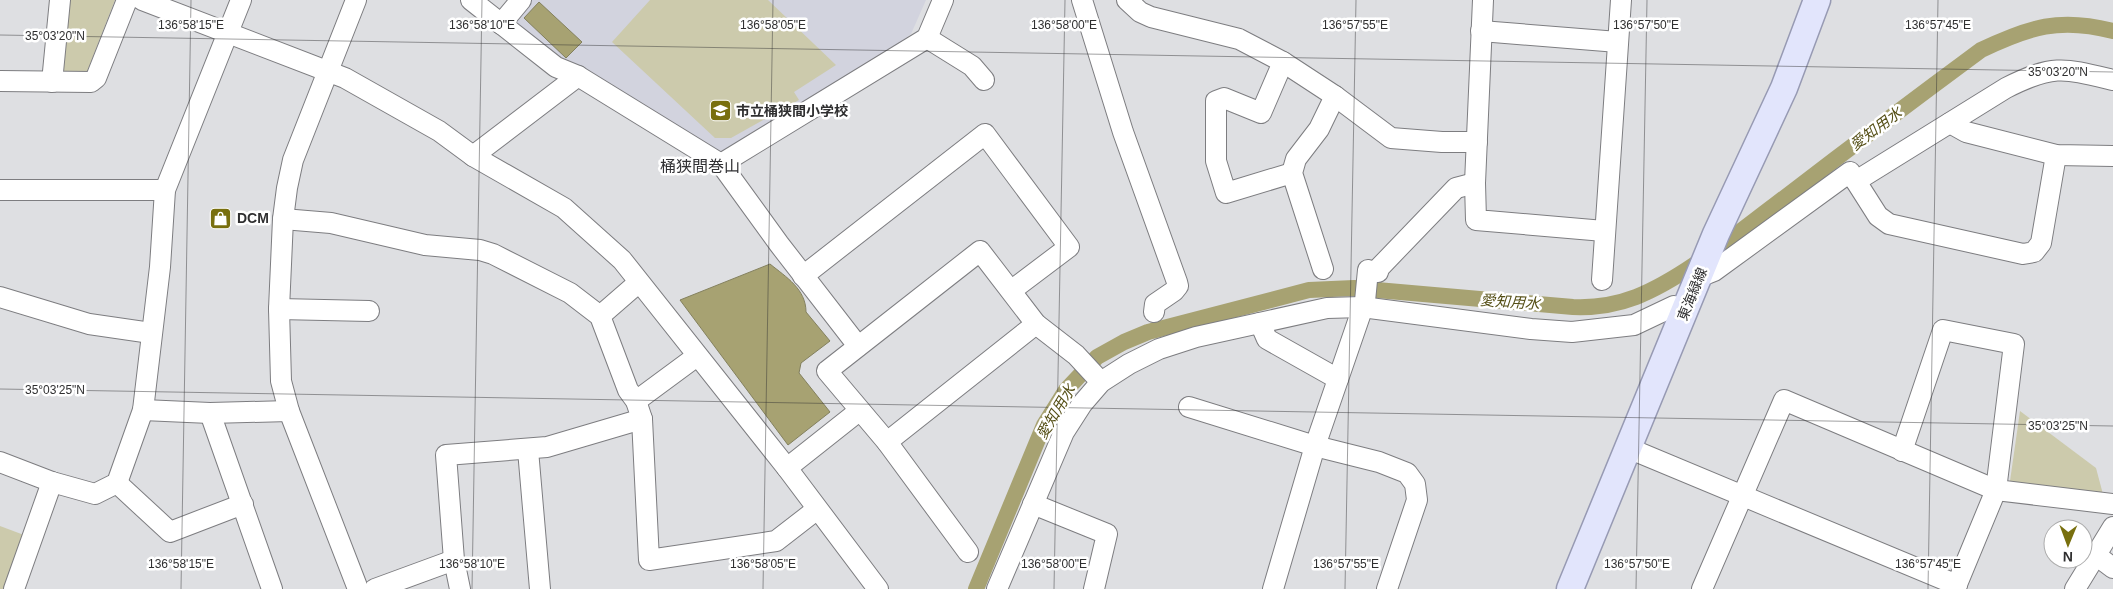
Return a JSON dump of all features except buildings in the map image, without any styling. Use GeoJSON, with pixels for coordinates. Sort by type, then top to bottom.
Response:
{"type":"FeatureCollection","features":[{"type":"Feature","properties":{"kind":"main road","name":"東海緑線"},"geometry":{"type":"LineString","coordinates":[[1570,589],[1716,234],[1784,88],[1817,0]]}},
{"type":"Feature","properties":{"kind":"street"},"geometry":{"type":"LineString","coordinates":[[52,82],[60,0]]}},
{"type":"Feature","properties":{"kind":"street"},"geometry":{"type":"LineString","coordinates":[[0,81],[90,82],[96,78],[127,0]]}},
{"type":"Feature","properties":{"kind":"street"},"geometry":{"type":"LineString","coordinates":[[142,0],[345,78],[439,131],[473,156],[564,208],[622,260],[638,283],[786,468],[877,589]]}},
{"type":"Feature","properties":{"kind":"street"},"geometry":{"type":"LineString","coordinates":[[0,462],[52,482],[95,494],[118,483],[143,410],[160,267],[165,190],[241,0]]}},
{"type":"Feature","properties":{"kind":"street"},"geometry":{"type":"LineString","coordinates":[[356,0],[293,160],[283,219],[279,309],[282,381],[289,411],[358,589]]}},
{"type":"Feature","properties":{"kind":"street"},"geometry":{"type":"LineString","coordinates":[[471,0],[556,67],[578,76],[721,164],[803,276],[858,346]]}},
{"type":"Feature","properties":{"kind":"street"},"geometry":{"type":"LineString","coordinates":[[501,24],[521,0]]}},
{"type":"Feature","properties":{"kind":"street"},"geometry":{"type":"LineString","coordinates":[[721,164],[926,38],[943,0]]}},
{"type":"Feature","properties":{"kind":"street"},"geometry":{"type":"LineString","coordinates":[[1082,0],[1123,132],[1178,286],[1155,304],[1154,312]]}},
{"type":"Feature","properties":{"kind":"street"},"geometry":{"type":"LineString","coordinates":[[1127,0],[1140,12],[1151,17],[1239,39],[1283,62],[1335,96],[1391,138],[1442,142],[1477,142]]}},
{"type":"Feature","properties":{"kind":"street"},"geometry":{"type":"LineString","coordinates":[[1484,0],[1475,183],[1476,220],[1604,231]]}},
{"type":"Feature","properties":{"kind":"street"},"geometry":{"type":"LineString","coordinates":[[1602,280],[1621,1]]}},
{"type":"Feature","properties":{"kind":"street"},"geometry":{"type":"LineString","coordinates":[[1481,31],[1618,42]]}},
{"type":"Feature","properties":{"kind":"street"},"geometry":{"type":"LineString","coordinates":[[926,38],[972,66],[984,80]]}},
{"type":"Feature","properties":{"kind":"street"},"geometry":{"type":"LineString","coordinates":[[1283,62],[1261,113],[1224,98],[1216,101],[1216,161],[1226,193],[1292,173]]}},
{"type":"Feature","properties":{"kind":"street"},"geometry":{"type":"LineString","coordinates":[[1856,181],[2006,88],[2027,78],[2052,70],[2072,70],[2113,80]]}},
{"type":"Feature","properties":{"kind":"street"},"geometry":{"type":"LineString","coordinates":[[473,156],[578,76]]}},
{"type":"Feature","properties":{"kind":"street"},"geometry":{"type":"LineString","coordinates":[[1323,269],[1292,173],[1296,159],[1319,129],[1335,96]]}},
{"type":"Feature","properties":{"kind":"street"},"geometry":{"type":"LineString","coordinates":[[1950,123],[1966,132],[2056,155],[2113,156]]}},
{"type":"Feature","properties":{"kind":"street"},"geometry":{"type":"LineString","coordinates":[[803,276],[985,134],[1069,247],[1012,290]]}},
{"type":"Feature","properties":{"kind":"street"},"geometry":{"type":"LineString","coordinates":[[1700,275],[1714,271],[1850,172],[1878,216],[1889,224],[2024,254],[2034,252],[2041,243],[2056,155]]}},
{"type":"Feature","properties":{"kind":"street"},"geometry":{"type":"LineString","coordinates":[[1273,589],[1315,446],[1373,271],[1379,268],[1456,188],[1475,183]]}},
{"type":"Feature","properties":{"kind":"street"},"geometry":{"type":"LineString","coordinates":[[0,190],[165,190]]}},
{"type":"Feature","properties":{"kind":"street"},"geometry":{"type":"LineString","coordinates":[[283,219],[331,223],[425,245],[480,250],[493,254],[570,293],[600,316],[628,390],[639,410],[649,560],[776,541],[816,510]]}},
{"type":"Feature","properties":{"kind":"street"},"geometry":{"type":"LineString","coordinates":[[968,552],[887,442],[827,371],[980,251],[1012,290],[1036,324],[1076,355],[1101,382]]}},
{"type":"Feature","properties":{"kind":"street"},"geometry":{"type":"LineString","coordinates":[[600,316],[638,283]]}},
{"type":"Feature","properties":{"kind":"street"},"geometry":{"type":"LineString","coordinates":[[0,297],[89,324],[151,333]]}},
{"type":"Feature","properties":{"kind":"street"},"geometry":{"type":"LineString","coordinates":[[997,589],[1064,432],[1082,404],[1101,382],[1128,364],[1158,349],[1196,337],[1327,308],[1363,304],[1531,329],[1572,332],[1634,325],[1674,306],[1686,308]]}},
{"type":"Feature","properties":{"kind":"street"},"geometry":{"type":"LineString","coordinates":[[279,309],[369,311]]}},
{"type":"Feature","properties":{"kind":"street"},"geometry":{"type":"LineString","coordinates":[[1260,323],[1267,339],[1338,379]]}},
{"type":"Feature","properties":{"kind":"street"},"geometry":{"type":"LineString","coordinates":[[887,442],[1036,324]]}},
{"type":"Feature","properties":{"kind":"street"},"geometry":{"type":"LineString","coordinates":[[1628,448],[1956,587],[1996,490],[2014,344],[1943,330],[1902,451]]}},
{"type":"Feature","properties":{"kind":"street"},"geometry":{"type":"LineString","coordinates":[[460,589],[454,560],[446,455],[547,447],[639,410],[697,356]]}},
{"type":"Feature","properties":{"kind":"street"},"geometry":{"type":"LineString","coordinates":[[1706,588],[1784,400],[1996,490],[2113,504]]}},
{"type":"Feature","properties":{"kind":"street"},"geometry":{"type":"LineString","coordinates":[[1189,407],[1315,446],[1379,462],[1408,473],[1415,484],[1417,500],[1386,589]]}},
{"type":"Feature","properties":{"kind":"street"},"geometry":{"type":"LineString","coordinates":[[143,410],[210,413],[289,411]]}},
{"type":"Feature","properties":{"kind":"street"},"geometry":{"type":"LineString","coordinates":[[786,468],[859,411]]}},
{"type":"Feature","properties":{"kind":"street"},"geometry":{"type":"LineString","coordinates":[[210,413],[244,504],[272,589]]}},
{"type":"Feature","properties":{"kind":"street"},"geometry":{"type":"LineString","coordinates":[[528,450],[540,589]]}},
{"type":"Feature","properties":{"kind":"street"},"geometry":{"type":"LineString","coordinates":[[14,589],[52,482]]}},
{"type":"Feature","properties":{"kind":"street"},"geometry":{"type":"LineString","coordinates":[[118,483],[170,532],[244,504]]}},
{"type":"Feature","properties":{"kind":"street"},"geometry":{"type":"LineString","coordinates":[[1033,504],[1107,534],[1094,589]]}},
{"type":"Feature","properties":{"kind":"street"},"geometry":{"type":"LineString","coordinates":[[2075,589],[2097,556],[2113,527]]}},
{"type":"Feature","properties":{"kind":"street"},"geometry":{"type":"LineString","coordinates":[[2097,556],[2113,568]]}},
{"type":"Feature","properties":{"kind":"street"},"geometry":{"type":"LineString","coordinates":[[375,589],[454,560]]}},
{"type":"Feature","properties":{"kind":"shaded area"},"geometry":{"type":"Polygon","coordinates":[[[62,0],[115,0],[85,77],[52,76],[62,0]]]}},
{"type":"Feature","properties":{"kind":"shaded area","name":"市立桶狭間小学校"},"geometry":{"type":"Polygon","coordinates":[[[524,0],[926,0],[911,34],[866,68],[726,155],[566,67],[509,24],[524,0]]]}},
{"type":"Feature","properties":{"kind":"shaded area"},"geometry":{"type":"Polygon","coordinates":[[[650,0],[768,0],[836,65],[794,92],[799,100],[731,138],[715,138],[612,42],[650,0]]]}},
{"type":"Feature","properties":{"kind":"shaded area"},"geometry":{"type":"Polygon","coordinates":[[[539,2],[582,42],[566,58],[524,18],[539,2]]]}},
{"type":"Feature","properties":{"kind":"shaded area"},"geometry":{"type":"Polygon","coordinates":[[[770,264],[799,290],[803,297],[806,312],[830,341],[801,363],[799,373],[830,412],[788,445],[680,300],[770,264]]]}},
{"type":"Feature","properties":{"kind":"shaded area"},"geometry":{"type":"Polygon","coordinates":[[[2020,411],[2096,468],[2104,498],[2017,485],[2010,481],[2020,411]]]}},
{"type":"Feature","properties":{"kind":"shaded area"},"geometry":{"type":"Polygon","coordinates":[[[0,526],[24,535],[9,589],[0,589],[0,526]]]}},
{"type":"Feature","properties":{"kind":"waterway","name":"愛知用水"},"geometry":{"type":"LineString","coordinates":[[976,589],[1044,425],[1066,390],[1097,357],[1124,342],[1148,332],[1309,290],[1354,288],[1573,307],[1590,307],[1628,300],[1654,289],[1690,268],[1981,50],[2014,35],[2045,27],[2077,25],[2113,31]]}},
{"type":"Feature","properties":{"kind":"place","name":"市立桶狭間小学校"},"geometry":{"type":"Point","coordinates":[720,111]}},
{"type":"Feature","properties":{"kind":"place","name":"DCM"},"geometry":{"type":"Point","coordinates":[221,218]}},
{"type":"Feature","properties":{"kind":"district","name":"桶狭間巻山"},"geometry":{"type":"Point","coordinates":[700,166]}}]}
